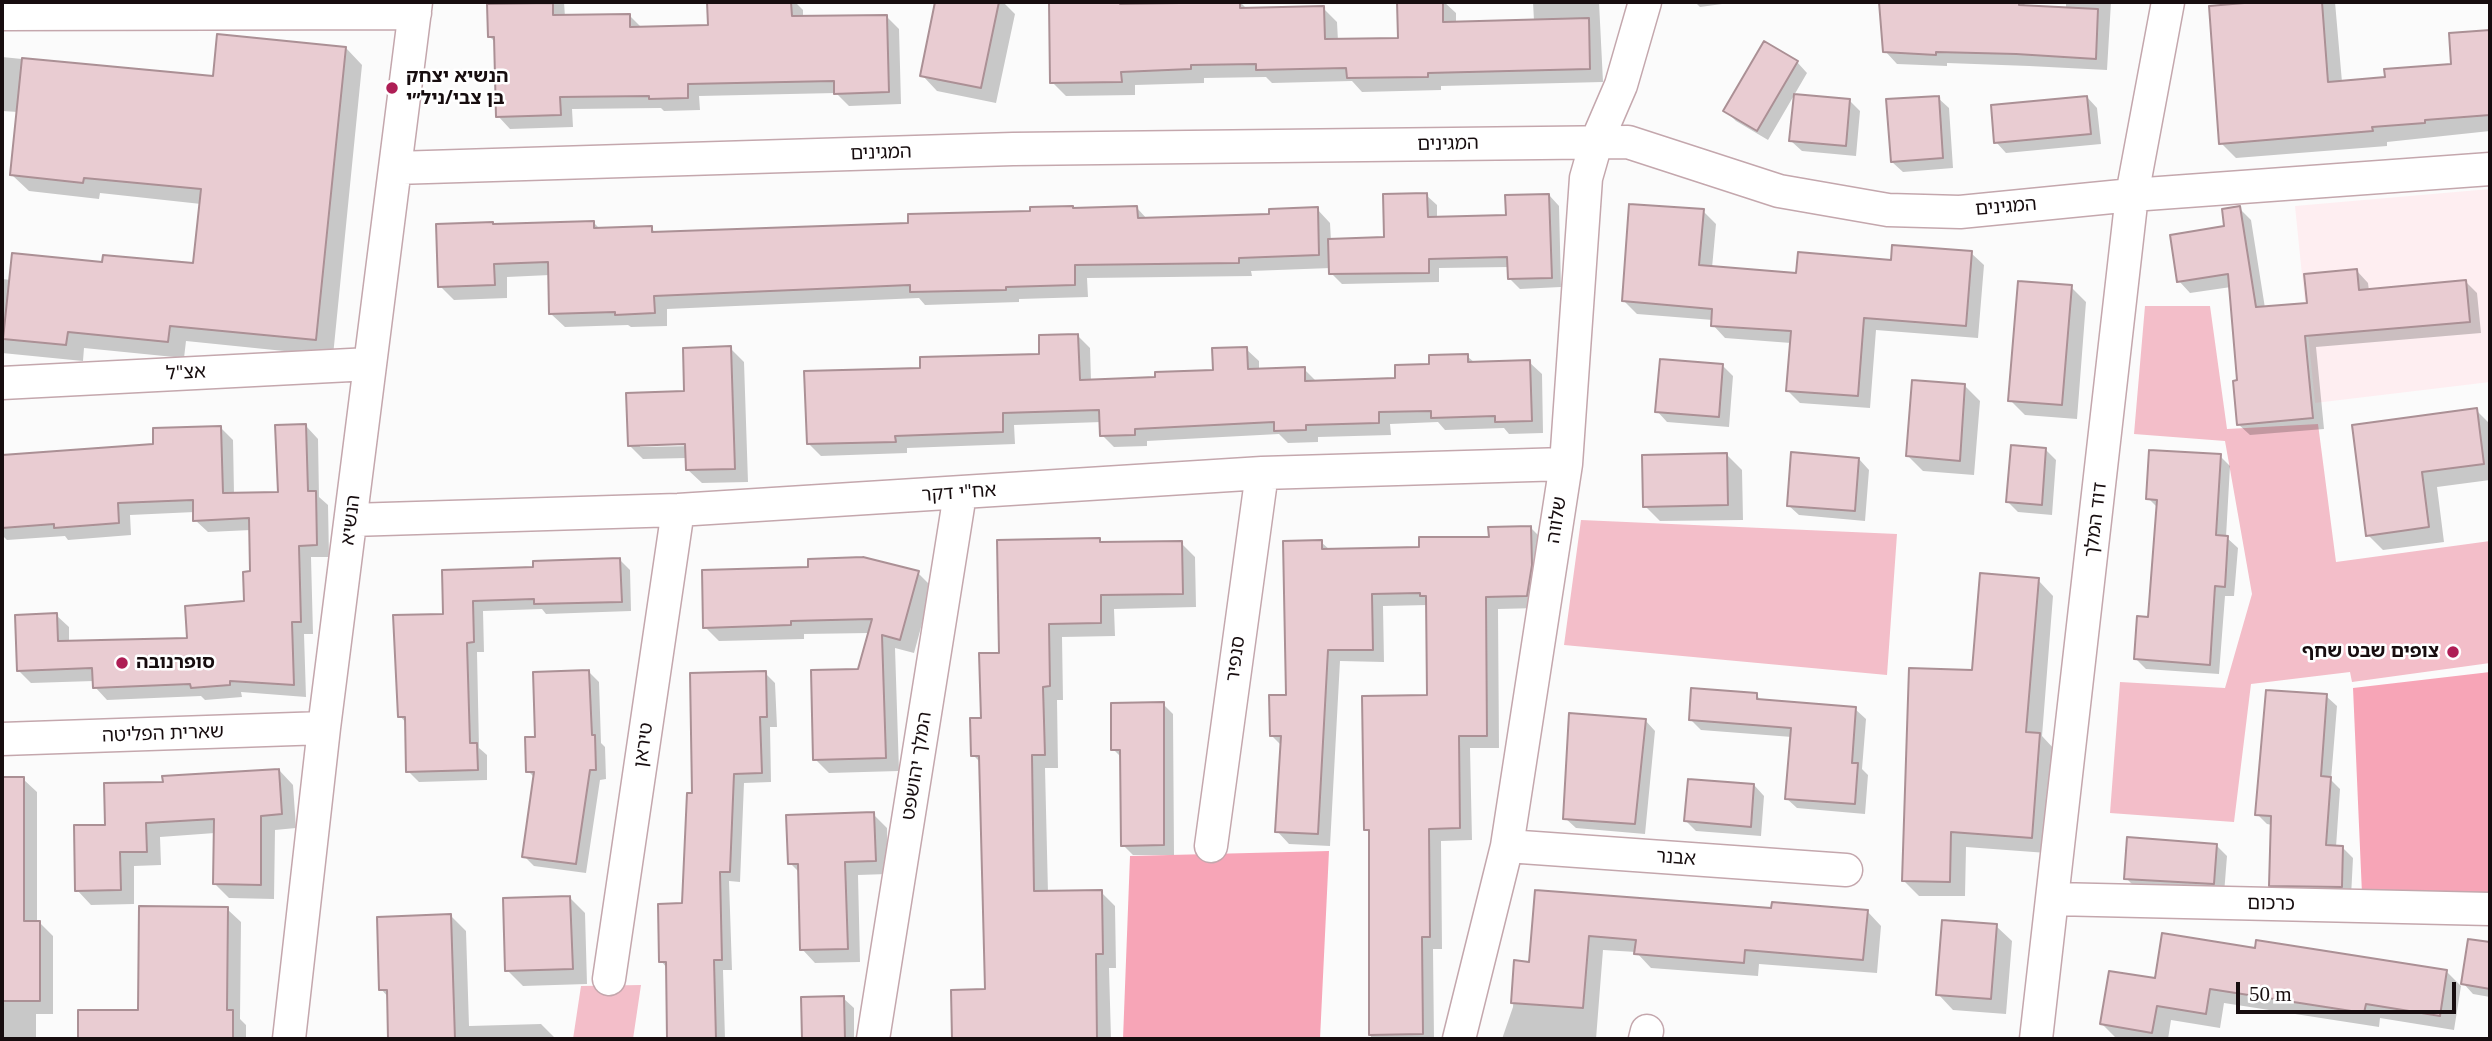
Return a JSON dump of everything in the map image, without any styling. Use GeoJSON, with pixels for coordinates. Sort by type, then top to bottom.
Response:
{"type":"FeatureCollection","features":[{"type":"Feature","properties":{"kind":"street","name":"שלווה"},"geometry":{"type":"LineString","coordinates":[[1459,1039],[1507,846],[1566,464],[1586,178],[1596,143],[1621,85],[1645,2]]}},
{"type":"Feature","properties":{"kind":"street","name":"דוד המלך"},"geometry":{"type":"LineString","coordinates":[[2036,1039],[2133,195],[2168,2]]}},
{"type":"Feature","properties":{"kind":"street"},"geometry":{"type":"LineString","coordinates":[[2,13],[416,8]]}},
{"type":"Feature","properties":{"kind":"street","name":"הנשיא"},"geometry":{"type":"LineString","coordinates":[[289,1039],[324,728],[416,8]]}},
{"type":"Feature","properties":{"kind":"street","name":"המגינים"},"geometry":{"type":"LineString","coordinates":[[395,169],[1013,149],[1628,142],[1779,191],[1888,210],[1960,212],[2133,195],[2490,169]]}},
{"type":"Feature","properties":{"kind":"street","name":"אצ\"ל"},"geometry":{"type":"LineString","coordinates":[[2,383],[370,364]]}},
{"type":"Feature","properties":{"kind":"street","name":"אח\"י דקר"},"geometry":{"type":"LineString","coordinates":[[351,520],[678,510],[1262,473],[1566,464]]}},
{"type":"Feature","properties":{"kind":"street","name":"סנפיר"},"geometry":{"type":"LineString","coordinates":[[1211,846],[1262,473]]}},
{"type":"Feature","properties":{"kind":"street","name":"המלך יהושפט"},"geometry":{"type":"LineString","coordinates":[[873,1039],[960,494]]}},
{"type":"Feature","properties":{"kind":"street","name":"טיראן"},"geometry":{"type":"LineString","coordinates":[[609,979],[678,510]]}},
{"type":"Feature","properties":{"kind":"street","name":"שארית הפליטה"},"geometry":{"type":"LineString","coordinates":[[2,739],[324,728]]}},
{"type":"Feature","properties":{"kind":"street","name":"אבנר"},"geometry":{"type":"LineString","coordinates":[[1507,846],[1846,870]]}},
{"type":"Feature","properties":{"kind":"street","name":"כרכום"},"geometry":{"type":"LineString","coordinates":[[2053,899],[2490,909]]}},
{"type":"Feature","properties":{"kind":"shaded area"},"geometry":{"type":"Polygon","coordinates":[[[2490,189],[2490,382],[2315,403],[2295,206],[2490,189]]]}},
{"type":"Feature","properties":{"kind":"shaded area"},"geometry":{"type":"Polygon","coordinates":[[[2145,306],[2210,306],[2227,429],[2318,424],[2336,562],[2490,541],[2490,663],[2352,682],[2350,672],[2251,684],[2234,822],[2110,813],[2120,682],[2225,688],[2252,594],[2225,441],[2134,434],[2145,306]]]}},
{"type":"Feature","properties":{"kind":"shaded area"},"geometry":{"type":"Polygon","coordinates":[[[1581,520],[1897,534],[1887,675],[1564,645],[1581,520]]]}},
{"type":"Feature","properties":{"kind":"shaded area"},"geometry":{"type":"Polygon","coordinates":[[[2490,672],[2490,898],[2362,894],[2353,688],[2490,672]]]}},
{"type":"Feature","properties":{"kind":"shaded area"},"geometry":{"type":"Polygon","coordinates":[[[1329,851],[1320,1039],[1123,1039],[1130,856],[1329,851]]]}},
{"type":"Feature","properties":{"kind":"shaded area"},"geometry":{"type":"Polygon","coordinates":[[[641,985],[633,1039],[573,1039],[581,986],[641,985]]]}},
{"type":"Feature","properties":{"kind":"building"},"geometry":{"type":"Polygon","coordinates":[[[707,2],[791,2],[792,16],[887,15],[889,92],[834,94],[834,81],[688,84],[688,98],[560,97],[561,115],[496,117],[494,37],[488,37],[487,4],[553,3],[553,15],[630,14],[630,27],[708,25],[707,2]]]}},
{"type":"Feature","properties":{"kind":"building"},"geometry":{"type":"Polygon","coordinates":[[[935,2],[999,2],[981,88],[920,76],[935,2]]]}},
{"type":"Feature","properties":{"kind":"building"},"geometry":{"type":"Polygon","coordinates":[[[1049,2],[1240,2],[1240,8],[1324,6],[1325,39],[1398,38],[1397,2],[1443,2],[1443,22],[1589,18],[1590,69],[1347,78],[1346,68],[1256,70],[1256,64],[1191,65],[1191,69],[1121,72],[1122,82],[1050,83],[1049,2]]]}},
{"type":"Feature","properties":{"kind":"building"},"geometry":{"type":"Polygon","coordinates":[[[1879,2],[2019,2],[2019,5],[2098,9],[2096,59],[2016,54],[1936,52],[1936,55],[1883,52],[1879,2]]]}},
{"type":"Feature","properties":{"kind":"building"},"geometry":{"type":"Polygon","coordinates":[[[2256,2],[2322,2],[2328,82],[2385,77],[2384,69],[2451,64],[2449,33],[2490,30],[2490,115],[2372,127],[2373,131],[2219,144],[2209,6],[2256,2]]]}},
{"type":"Feature","properties":{"kind":"building"},"geometry":{"type":"Polygon","coordinates":[[[217,34],[346,47],[316,340],[170,326],[168,342],[68,332],[66,345],[3,339],[12,253],[102,262],[103,255],[193,263],[201,189],[84,178],[83,183],[10,175],[22,58],[213,76],[217,34]]]}},
{"type":"Feature","properties":{"kind":"building"},"geometry":{"type":"Polygon","coordinates":[[[1764,41],[1798,61],[1757,131],[1723,111],[1764,41]]]}},
{"type":"Feature","properties":{"kind":"building"},"geometry":{"type":"Polygon","coordinates":[[[1794,94],[1850,99],[1846,146],[1789,141],[1794,94]]]}},
{"type":"Feature","properties":{"kind":"building"},"geometry":{"type":"Polygon","coordinates":[[[1939,96],[1943,158],[1891,162],[1886,99],[1939,96]]]}},
{"type":"Feature","properties":{"kind":"building"},"geometry":{"type":"Polygon","coordinates":[[[2087,96],[2091,134],[1994,143],[1991,105],[2087,96]]]}},
{"type":"Feature","properties":{"kind":"building"},"geometry":{"type":"Polygon","coordinates":[[[1427,193],[1428,217],[1506,215],[1505,195],[1549,194],[1552,278],[1508,279],[1507,257],[1429,259],[1429,273],[1329,274],[1328,239],[1384,237],[1383,194],[1427,193]]]}},
{"type":"Feature","properties":{"kind":"building"},"geometry":{"type":"Polygon","coordinates":[[[1629,204],[1704,209],[1699,265],[1796,273],[1798,252],[1891,260],[1892,245],[1972,251],[1966,326],[1864,318],[1858,396],[1786,391],[1791,331],[1711,326],[1712,309],[1622,301],[1629,204]]]}},
{"type":"Feature","properties":{"kind":"building"},"geometry":{"type":"Polygon","coordinates":[[[1137,206],[1138,218],[1269,214],[1269,209],[1318,207],[1319,255],[1239,258],[1239,263],[1075,265],[1075,285],[1006,287],[1006,290],[910,292],[910,285],[654,296],[655,313],[615,315],[615,312],[549,314],[548,262],[494,264],[495,285],[438,287],[436,224],[594,221],[594,228],[652,226],[652,232],[908,223],[908,214],[1030,211],[1030,207],[1137,206]]]}},
{"type":"Feature","properties":{"kind":"building"},"geometry":{"type":"Polygon","coordinates":[[[2240,206],[2256,307],[2307,303],[2304,274],[2357,269],[2359,290],[2466,280],[2470,322],[2305,336],[2313,418],[2237,425],[2233,381],[2237,380],[2228,274],[2177,282],[2170,235],[2224,226],[2222,209],[2240,206]]]}},
{"type":"Feature","properties":{"kind":"building"},"geometry":{"type":"Polygon","coordinates":[[[2018,281],[2072,285],[2062,405],[2008,401],[2018,281]]]}},
{"type":"Feature","properties":{"kind":"building"},"geometry":{"type":"Polygon","coordinates":[[[1078,334],[1080,380],[1155,377],[1155,372],[1213,370],[1212,348],[1247,347],[1248,369],[1305,367],[1305,381],[1395,378],[1395,365],[1429,364],[1429,355],[1468,354],[1468,362],[1530,360],[1532,421],[1495,422],[1495,416],[1431,418],[1431,411],[1379,412],[1379,423],[1306,425],[1306,430],[1274,431],[1274,422],[1135,429],[1135,435],[1100,436],[1099,410],[1003,413],[1003,432],[895,436],[896,442],[807,444],[804,371],[920,368],[920,357],[1039,354],[1039,335],[1078,334]]]}},
{"type":"Feature","properties":{"kind":"building"},"geometry":{"type":"Polygon","coordinates":[[[731,346],[735,469],[686,470],[685,444],[628,446],[626,393],[684,391],[683,348],[731,346]]]}},
{"type":"Feature","properties":{"kind":"building"},"geometry":{"type":"Polygon","coordinates":[[[1660,359],[1723,364],[1719,417],[1655,412],[1660,359]]]}},
{"type":"Feature","properties":{"kind":"building"},"geometry":{"type":"Polygon","coordinates":[[[1912,380],[1965,384],[1960,461],[1906,456],[1912,380]]]}},
{"type":"Feature","properties":{"kind":"building"},"geometry":{"type":"Polygon","coordinates":[[[2477,408],[2484,464],[2422,472],[2429,527],[2366,536],[2352,425],[2477,408]]]}},
{"type":"Feature","properties":{"kind":"building"},"geometry":{"type":"Polygon","coordinates":[[[306,424],[308,491],[316,491],[317,545],[299,546],[301,622],[292,622],[294,685],[230,681],[230,685],[191,688],[190,684],[93,688],[92,668],[17,671],[15,615],[57,613],[58,641],[187,638],[185,606],[244,601],[243,572],[250,571],[249,518],[193,521],[193,500],[118,503],[119,523],[54,528],[54,524],[2,528],[2,455],[153,444],[153,428],[221,426],[223,493],[278,492],[275,425],[306,424]]]}},
{"type":"Feature","properties":{"kind":"building"},"geometry":{"type":"Polygon","coordinates":[[[2011,445],[2046,448],[2042,505],[2006,502],[2011,445]]]}},
{"type":"Feature","properties":{"kind":"building"},"geometry":{"type":"Polygon","coordinates":[[[2149,450],[2221,454],[2216,535],[2228,536],[2225,587],[2215,586],[2210,665],[2134,659],[2137,616],[2148,617],[2157,500],[2146,499],[2149,450]]]}},
{"type":"Feature","properties":{"kind":"building"},"geometry":{"type":"Polygon","coordinates":[[[1791,452],[1859,458],[1855,511],[1787,506],[1791,452]]]}},
{"type":"Feature","properties":{"kind":"building"},"geometry":{"type":"Polygon","coordinates":[[[1727,453],[1728,505],[1643,507],[1642,455],[1727,453]]]}},
{"type":"Feature","properties":{"kind":"building"},"geometry":{"type":"Polygon","coordinates":[[[1531,526],[1532,565],[1527,596],[1486,597],[1487,736],[1459,736],[1460,828],[1429,829],[1430,937],[1422,937],[1423,1034],[1369,1035],[1369,830],[1364,830],[1362,696],[1427,695],[1426,596],[1420,596],[1420,593],[1372,594],[1373,650],[1328,650],[1318,834],[1275,832],[1281,736],[1270,736],[1269,695],[1286,695],[1283,541],[1322,540],[1322,549],[1419,547],[1419,537],[1489,537],[1488,527],[1531,526]]]}},
{"type":"Feature","properties":{"kind":"building"},"geometry":{"type":"Polygon","coordinates":[[[1100,538],[1100,542],[1182,541],[1183,594],[1101,595],[1101,623],[1049,624],[1050,686],[1043,687],[1045,755],[1032,755],[1034,891],[1102,890],[1103,954],[1096,954],[1097,1039],[952,1039],[951,990],[985,989],[979,756],[971,756],[970,718],[981,718],[979,653],[999,653],[997,540],[1100,538]]]}},
{"type":"Feature","properties":{"kind":"building"},"geometry":{"type":"Polygon","coordinates":[[[863,557],[919,571],[900,640],[882,635],[886,758],[813,760],[811,670],[858,669],[872,619],[791,621],[791,625],[703,628],[702,570],[808,567],[808,559],[863,557]]]}},
{"type":"Feature","properties":{"kind":"building"},"geometry":{"type":"Polygon","coordinates":[[[620,558],[622,602],[534,604],[534,599],[473,601],[474,642],[467,643],[470,743],[477,743],[478,770],[406,772],[405,717],[398,717],[393,615],[443,614],[442,570],[533,567],[533,561],[620,558]]]}},
{"type":"Feature","properties":{"kind":"building"},"geometry":{"type":"Polygon","coordinates":[[[1980,573],[2039,578],[2026,732],[2040,733],[2032,838],[1951,832],[1950,882],[1902,881],[1909,668],[1972,670],[1980,573]]]}},
{"type":"Feature","properties":{"kind":"building"},"geometry":{"type":"Polygon","coordinates":[[[589,670],[596,770],[590,770],[576,864],[522,857],[534,772],[526,772],[525,737],[535,737],[533,672],[589,670]]]}},
{"type":"Feature","properties":{"kind":"building"},"geometry":{"type":"Polygon","coordinates":[[[766,671],[767,717],[760,717],[762,773],[734,774],[730,872],[720,872],[722,960],[714,960],[716,1039],[667,1039],[666,962],[659,962],[658,904],[682,903],[687,793],[692,793],[690,673],[766,671]]]}},
{"type":"Feature","properties":{"kind":"building"},"geometry":{"type":"Polygon","coordinates":[[[1691,688],[1757,693],[1757,699],[1856,707],[1852,763],[1858,763],[1855,804],[1785,799],[1791,728],[1689,720],[1691,688]]]}},
{"type":"Feature","properties":{"kind":"building"},"geometry":{"type":"Polygon","coordinates":[[[2266,690],[2327,694],[2321,776],[2331,777],[2326,845],[2343,846],[2342,887],[2269,886],[2271,816],[2255,815],[2266,690]]]}},
{"type":"Feature","properties":{"kind":"building"},"geometry":{"type":"Polygon","coordinates":[[[1164,702],[1164,845],[1121,846],[1120,750],[1111,750],[1111,703],[1164,702]]]}},
{"type":"Feature","properties":{"kind":"building"},"geometry":{"type":"Polygon","coordinates":[[[1569,713],[1646,719],[1635,824],[1563,819],[1569,713]]]}},
{"type":"Feature","properties":{"kind":"building"},"geometry":{"type":"Polygon","coordinates":[[[279,769],[282,814],[261,816],[261,885],[213,884],[214,819],[146,823],[147,852],[120,852],[121,890],[75,891],[74,825],[105,825],[104,783],[163,782],[162,776],[279,769]]]}},
{"type":"Feature","properties":{"kind":"building"},"geometry":{"type":"Polygon","coordinates":[[[2,777],[24,777],[24,921],[40,921],[40,1001],[2,1001],[2,777]]]}},
{"type":"Feature","properties":{"kind":"building"},"geometry":{"type":"Polygon","coordinates":[[[1688,779],[1754,784],[1751,827],[1684,821],[1688,779]]]}},
{"type":"Feature","properties":{"kind":"building"},"geometry":{"type":"Polygon","coordinates":[[[874,812],[876,861],[845,862],[848,949],[800,950],[798,864],[788,864],[786,815],[874,812]]]}},
{"type":"Feature","properties":{"kind":"building"},"geometry":{"type":"Polygon","coordinates":[[[2127,837],[2217,844],[2214,884],[2124,879],[2127,837]]]}},
{"type":"Feature","properties":{"kind":"building"},"geometry":{"type":"Polygon","coordinates":[[[1535,890],[1771,908],[1772,902],[1868,910],[1863,960],[1745,950],[1744,963],[1634,954],[1636,940],[1589,936],[1583,1008],[1511,1003],[1514,960],[1529,962],[1535,890]]]}},
{"type":"Feature","properties":{"kind":"building"},"geometry":{"type":"Polygon","coordinates":[[[570,896],[573,969],[505,971],[503,898],[570,896]]]}},
{"type":"Feature","properties":{"kind":"building"},"geometry":{"type":"Polygon","coordinates":[[[139,906],[228,907],[227,1010],[233,1010],[233,1039],[78,1039],[78,1010],[138,1010],[139,906]]]}},
{"type":"Feature","properties":{"kind":"building"},"geometry":{"type":"Polygon","coordinates":[[[451,914],[455,1039],[388,1039],[387,990],[379,990],[377,917],[451,914]]]}},
{"type":"Feature","properties":{"kind":"building"},"geometry":{"type":"Polygon","coordinates":[[[1942,920],[1997,924],[1991,999],[1936,995],[1942,920]]]}},
{"type":"Feature","properties":{"kind":"building"},"geometry":{"type":"Polygon","coordinates":[[[2162,933],[2255,948],[2256,940],[2447,970],[2440,1016],[2366,1004],[2364,1013],[2210,989],[2206,1014],[2157,1006],[2152,1033],[2100,1024],[2109,971],[2155,978],[2162,933]]]}},
{"type":"Feature","properties":{"kind":"building"},"geometry":{"type":"Polygon","coordinates":[[[2468,939],[2490,942],[2490,989],[2461,984],[2468,939]]]}},
{"type":"Feature","properties":{"kind":"building"},"geometry":{"type":"Polygon","coordinates":[[[844,996],[845,1039],[802,1039],[801,997],[844,996]]]}},
{"type":"Feature","properties":{"kind":"place","name":"הנשיא יצחק בן צבי/ניל״י"},"geometry":{"type":"Point","coordinates":[392,88]}},
{"type":"Feature","properties":{"kind":"place","name":"צופים שבט שחף"},"geometry":{"type":"Point","coordinates":[2453,652]}},
{"type":"Feature","properties":{"kind":"place","name":"סופרנובה"},"geometry":{"type":"Point","coordinates":[122,663]}}]}
